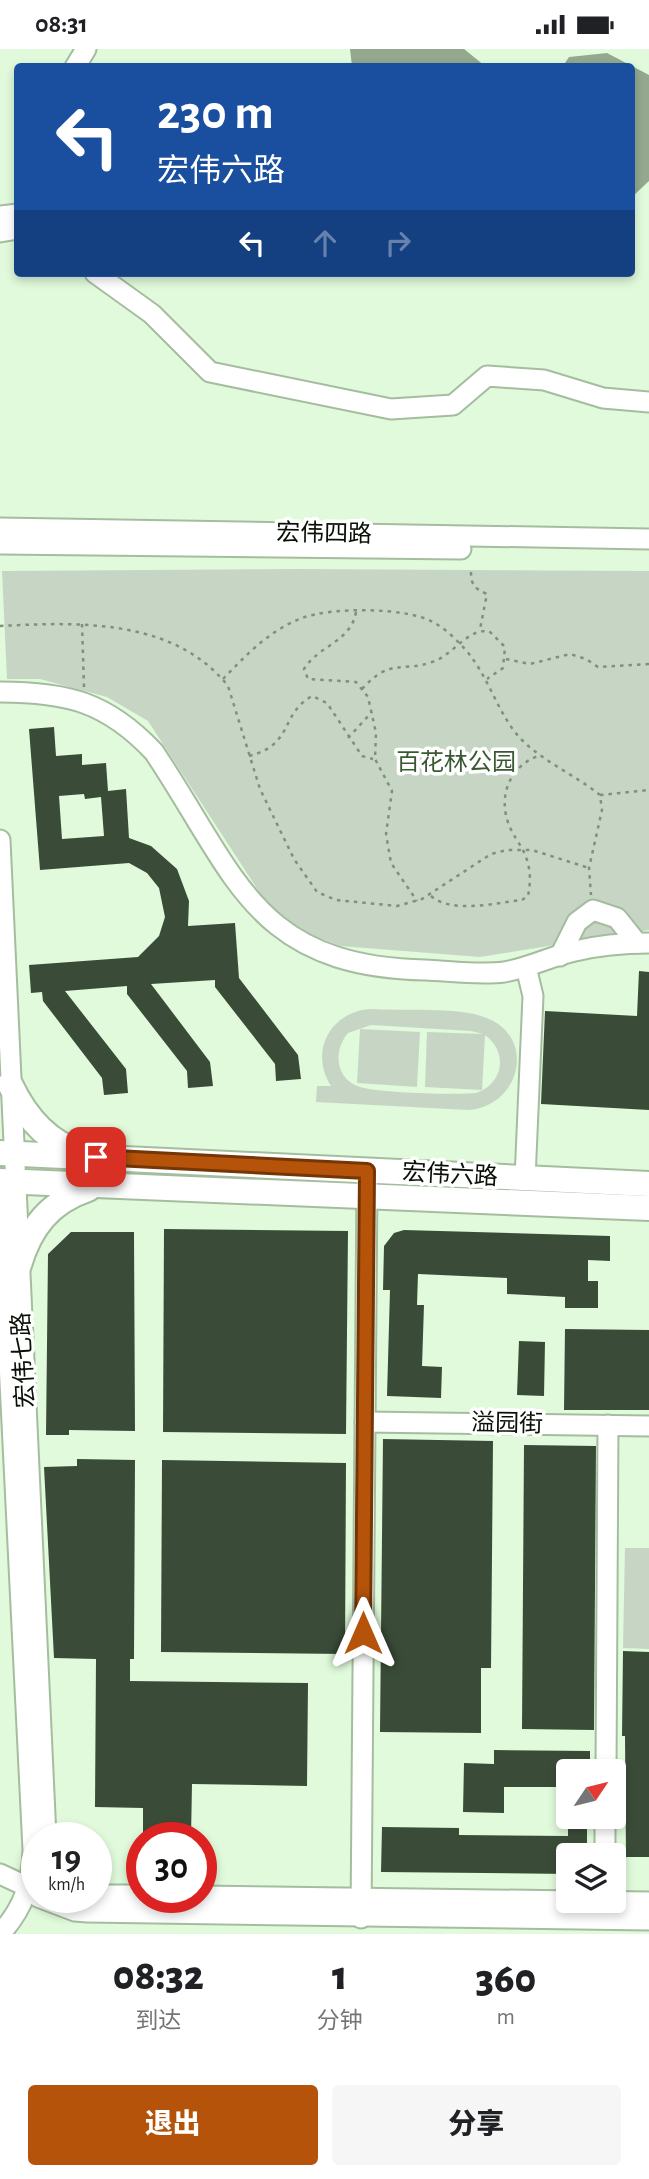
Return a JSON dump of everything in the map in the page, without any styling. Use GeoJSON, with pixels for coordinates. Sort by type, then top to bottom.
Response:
{"type":"FeatureCollection","features":[{"type":"Feature","properties":{"kind":"main road"},"geometry":{"type":"LineString","coordinates":[[10,1084],[20,1105],[34,1124],[73,1151],[96,1157]]}},
{"type":"Feature","properties":{"kind":"main road","name":"宏伟六路"},"geometry":{"type":"LineString","coordinates":[[7,1154],[649,1185]]}},
{"type":"Feature","properties":{"kind":"main road","name":"宏伟六路"},"geometry":{"type":"LineString","coordinates":[[5,1181],[94,1187],[649,1208]]}},
{"type":"Feature","properties":{"kind":"main road"},"geometry":{"type":"LineString","coordinates":[[8,1261],[26,1243],[37,1223],[53,1207],[72,1194],[94,1187]]}},
{"type":"Feature","properties":{"kind":"street"},"geometry":{"type":"LineString","coordinates":[[101,277],[152,314],[210,372],[391,409],[453,405],[487,376],[544,380],[603,398],[649,402]]}},
{"type":"Feature","properties":{"kind":"street","name":"宏伟四路"},"geometry":{"type":"LineString","coordinates":[[0,529],[649,539]]}},
{"type":"Feature","properties":{"kind":"street","name":"宏伟四路"},"geometry":{"type":"LineString","coordinates":[[0,544],[649,551]]}},
{"type":"Feature","properties":{"kind":"street"},"geometry":{"type":"LineString","coordinates":[[0,692],[38,692],[86,702],[119,720],[154,752],[249,899],[296,940],[315,951],[355,964],[410,970],[501,972],[620,943],[643,943]]}},
{"type":"Feature","properties":{"kind":"street","name":"宏伟七路"},"geometry":{"type":"LineString","coordinates":[[0,840],[10,1084],[5,1181],[32,1822]]}},
{"type":"Feature","properties":{"kind":"street"},"geometry":{"type":"LineString","coordinates":[[560,956],[577,922],[593,910],[617,918],[643,943]]}},
{"type":"Feature","properties":{"kind":"street"},"geometry":{"type":"LineString","coordinates":[[525,1179],[533,996],[526,967]]}},
{"type":"Feature","properties":{"kind":"street"},"geometry":{"type":"LineString","coordinates":[[361,1918],[367,1171]]}},
{"type":"Feature","properties":{"kind":"street","name":"宏伟七路"},"geometry":{"type":"LineString","coordinates":[[8,1261],[45,1822]]}},
{"type":"Feature","properties":{"kind":"street","name":"溢园街"},"geometry":{"type":"LineString","coordinates":[[365,1422],[649,1426]]}},
{"type":"Feature","properties":{"kind":"street"},"geometry":{"type":"LineString","coordinates":[[606,1759],[608,1425]]}},
{"type":"Feature","properties":{"kind":"street"},"geometry":{"type":"LineString","coordinates":[[0,1874],[21,1885]]}},
{"type":"Feature","properties":{"kind":"street"},"geometry":{"type":"LineString","coordinates":[[217,1896],[556,1905]]}},
{"type":"Feature","properties":{"kind":"street"},"geometry":{"type":"LineString","coordinates":[[626,1905],[649,1902]]}},
{"type":"Feature","properties":{"kind":"street","name":"宏伟七路"},"geometry":{"type":"LineString","coordinates":[[1,1934],[21,1906]]}},
{"type":"Feature","properties":{"kind":"street"},"geometry":{"type":"LineString","coordinates":[[112,1913],[361,1918],[556,1909]]}},
{"type":"Feature","properties":{"kind":"street","name":"宏伟七路"},"geometry":{"type":"LineString","coordinates":[[17,1934],[27,1913]]}},
{"type":"Feature","properties":{"kind":"street"},"geometry":{"type":"LineString","coordinates":[[625,1913],[649,1920]]}},
{"type":"Feature","properties":{"kind":"path"},"geometry":{"type":"LineString","coordinates":[[471,572],[471,582],[476,590],[487,594],[480,630]]}},
{"type":"Feature","properties":{"kind":"path"},"geometry":{"type":"LineString","coordinates":[[356,612],[354,624],[347,633],[310,659],[304,669],[308,679],[356,682],[369,697],[377,746],[374,759],[392,791],[386,834],[391,863],[417,901]]}},
{"type":"Feature","properties":{"kind":"path"},"geometry":{"type":"LineString","coordinates":[[223,680],[260,643],[281,628],[303,618],[356,612],[409,615],[432,621],[460,644],[486,680],[519,737],[541,755],[600,795],[649,790]]}},
{"type":"Feature","properties":{"kind":"path"},"geometry":{"type":"LineString","coordinates":[[82,624],[86,702]]}},
{"type":"Feature","properties":{"kind":"path"},"geometry":{"type":"LineString","coordinates":[[0,626],[82,624],[164,639],[185,649],[223,680],[228,686],[249,756],[270,811],[294,859],[317,893],[336,899],[397,906],[430,895],[491,854],[523,851],[558,857],[589,868]]}},
{"type":"Feature","properties":{"kind":"path"},"geometry":{"type":"LineString","coordinates":[[362,689],[390,668],[431,663],[480,630],[489,631],[498,637],[505,647],[506,659],[503,668],[486,680]]}},
{"type":"Feature","properties":{"kind":"path"},"geometry":{"type":"LineString","coordinates":[[506,659],[530,664],[570,654],[586,659],[598,667],[649,664]]}},
{"type":"Feature","properties":{"kind":"path"},"geometry":{"type":"LineString","coordinates":[[249,756],[277,743],[295,710],[312,695],[327,703],[362,756],[374,759]]}},
{"type":"Feature","properties":{"kind":"path"},"geometry":{"type":"LineString","coordinates":[[348,738],[372,712]]}},
{"type":"Feature","properties":{"kind":"path"},"geometry":{"type":"LineString","coordinates":[[430,895],[439,903],[451,905],[522,900],[528,897],[529,866],[508,823],[509,778],[518,766],[541,755]]}},
{"type":"Feature","properties":{"kind":"path"},"geometry":{"type":"LineString","coordinates":[[593,910],[589,868],[602,810],[600,795]]}},
{"type":"Feature","properties":{"kind":"green space","name":"百花林公园"},"geometry":{"type":"Polygon","coordinates":[[[2,571],[649,571],[649,930],[480,957],[340,946],[298,930],[269,907],[148,721],[107,697],[40,679],[7,679],[2,571]]]}},
{"type":"Feature","properties":{"kind":"green space"},"geometry":{"type":"Polygon","coordinates":[[[370,1009],[445,1011],[484,1017],[501,1026],[511,1039],[516,1053],[516,1069],[511,1084],[501,1096],[486,1106],[468,1110],[316,1102],[317,1086],[331,1086],[322,1060],[327,1036],[334,1026],[356,1012],[370,1009]],[[371,1025],[348,1033],[340,1048],[339,1064],[345,1078],[369,1089],[416,1093],[476,1093],[485,1089],[492,1083],[500,1067],[498,1050],[485,1035],[482,1090],[425,1087],[427,1032],[483,1034],[371,1025]]]}},
{"type":"Feature","properties":{"kind":"green space"},"geometry":{"type":"Polygon","coordinates":[[[360,1029],[420,1032],[417,1087],[357,1083],[360,1029]]]}},
{"type":"Feature","properties":{"kind":"green space"},"geometry":{"type":"Polygon","coordinates":[[[625,1548],[649,1548],[649,1649],[623,1648],[625,1548]]]}},
{"type":"Feature","properties":{"kind":"shaded area"},"geometry":{"type":"Polygon","coordinates":[[[350,49],[464,49],[481,63],[352,63],[350,49]]]}},
{"type":"Feature","properties":{"kind":"shaded area"},"geometry":{"type":"Polygon","coordinates":[[[607,53],[626,63],[565,63],[569,57],[607,53]]]}},
{"type":"Feature","properties":{"kind":"shaded area"},"geometry":{"type":"Polygon","coordinates":[[[635,68],[649,75],[649,181],[635,194],[635,68]]]}},
{"type":"Feature","properties":{"kind":"building"},"geometry":{"type":"Polygon","coordinates":[[[54,727],[56,756],[82,754],[82,765],[106,763],[108,791],[126,789],[129,838],[151,846],[177,869],[189,901],[188,926],[235,923],[239,978],[298,1055],[301,1079],[276,1081],[275,1064],[215,987],[215,980],[151,984],[210,1062],[213,1086],[188,1088],[187,1071],[127,994],[127,986],[65,991],[126,1069],[128,1093],[104,1095],[102,1078],[43,1001],[42,992],[31,993],[29,965],[138,957],[159,936],[165,917],[159,888],[147,873],[129,863],[40,870],[29,729],[54,727]],[[84,794],[59,796],[62,839],[104,836],[101,797],[85,799],[84,794]]]}},
{"type":"Feature","properties":{"kind":"building"},"geometry":{"type":"Polygon","coordinates":[[[639,971],[649,972],[649,1110],[541,1104],[545,1011],[637,1016],[639,971]]]}},
{"type":"Feature","properties":{"kind":"building"},"geometry":{"type":"Polygon","coordinates":[[[164,1229],[348,1231],[346,1434],[163,1432],[164,1229]]]}},
{"type":"Feature","properties":{"kind":"building"},"geometry":{"type":"Polygon","coordinates":[[[404,1230],[610,1236],[610,1261],[588,1260],[588,1281],[598,1281],[598,1308],[565,1308],[565,1297],[507,1294],[507,1278],[418,1274],[417,1305],[424,1305],[422,1366],[442,1367],[441,1398],[387,1396],[390,1290],[383,1290],[384,1246],[394,1233],[404,1230]]]}},
{"type":"Feature","properties":{"kind":"building"},"geometry":{"type":"Polygon","coordinates":[[[71,1232],[134,1232],[135,1431],[69,1430],[69,1435],[46,1435],[48,1254],[71,1232]]]}},
{"type":"Feature","properties":{"kind":"building"},"geometry":{"type":"Polygon","coordinates":[[[565,1329],[649,1330],[649,1410],[564,1410],[565,1329]]]}},
{"type":"Feature","properties":{"kind":"building"},"geometry":{"type":"Polygon","coordinates":[[[519,1341],[545,1342],[544,1396],[517,1395],[519,1341]]]}},
{"type":"Feature","properties":{"kind":"building"},"geometry":{"type":"Polygon","coordinates":[[[383,1439],[493,1441],[491,1668],[481,1668],[481,1733],[380,1732],[383,1439]]]}},
{"type":"Feature","properties":{"kind":"building"},"geometry":{"type":"Polygon","coordinates":[[[524,1445],[596,1446],[594,1730],[522,1729],[524,1445]]]}},
{"type":"Feature","properties":{"kind":"building"},"geometry":{"type":"Polygon","coordinates":[[[77,1459],[135,1460],[134,1659],[130,1659],[130,1681],[308,1683],[307,1786],[192,1784],[191,1822],[143,1822],[143,1808],[95,1807],[96,1659],[54,1658],[44,1467],[77,1466],[77,1459]]]}},
{"type":"Feature","properties":{"kind":"building"},"geometry":{"type":"Polygon","coordinates":[[[162,1460],[346,1463],[345,1654],[161,1652],[162,1460]]]}},
{"type":"Feature","properties":{"kind":"building"},"geometry":{"type":"Polygon","coordinates":[[[623,1651],[649,1652],[649,1857],[626,1857],[626,1759],[625,1736],[622,1736],[623,1651]]]}},
{"type":"Feature","properties":{"kind":"building"},"geometry":{"type":"Polygon","coordinates":[[[494,1750],[590,1751],[590,1759],[556,1759],[556,1787],[504,1787],[504,1813],[463,1812],[464,1763],[494,1764],[494,1750]]]}},
{"type":"Feature","properties":{"kind":"building"},"geometry":{"type":"Polygon","coordinates":[[[382,1827],[459,1828],[459,1835],[568,1836],[568,1829],[587,1829],[587,1843],[556,1843],[556,1874],[381,1872],[382,1827]]]}},
{"type":"Feature","properties":{"kind":"route"},"geometry":{"type":"LineString","coordinates":[[96,1157],[367,1171],[363,1633]]}}]}
